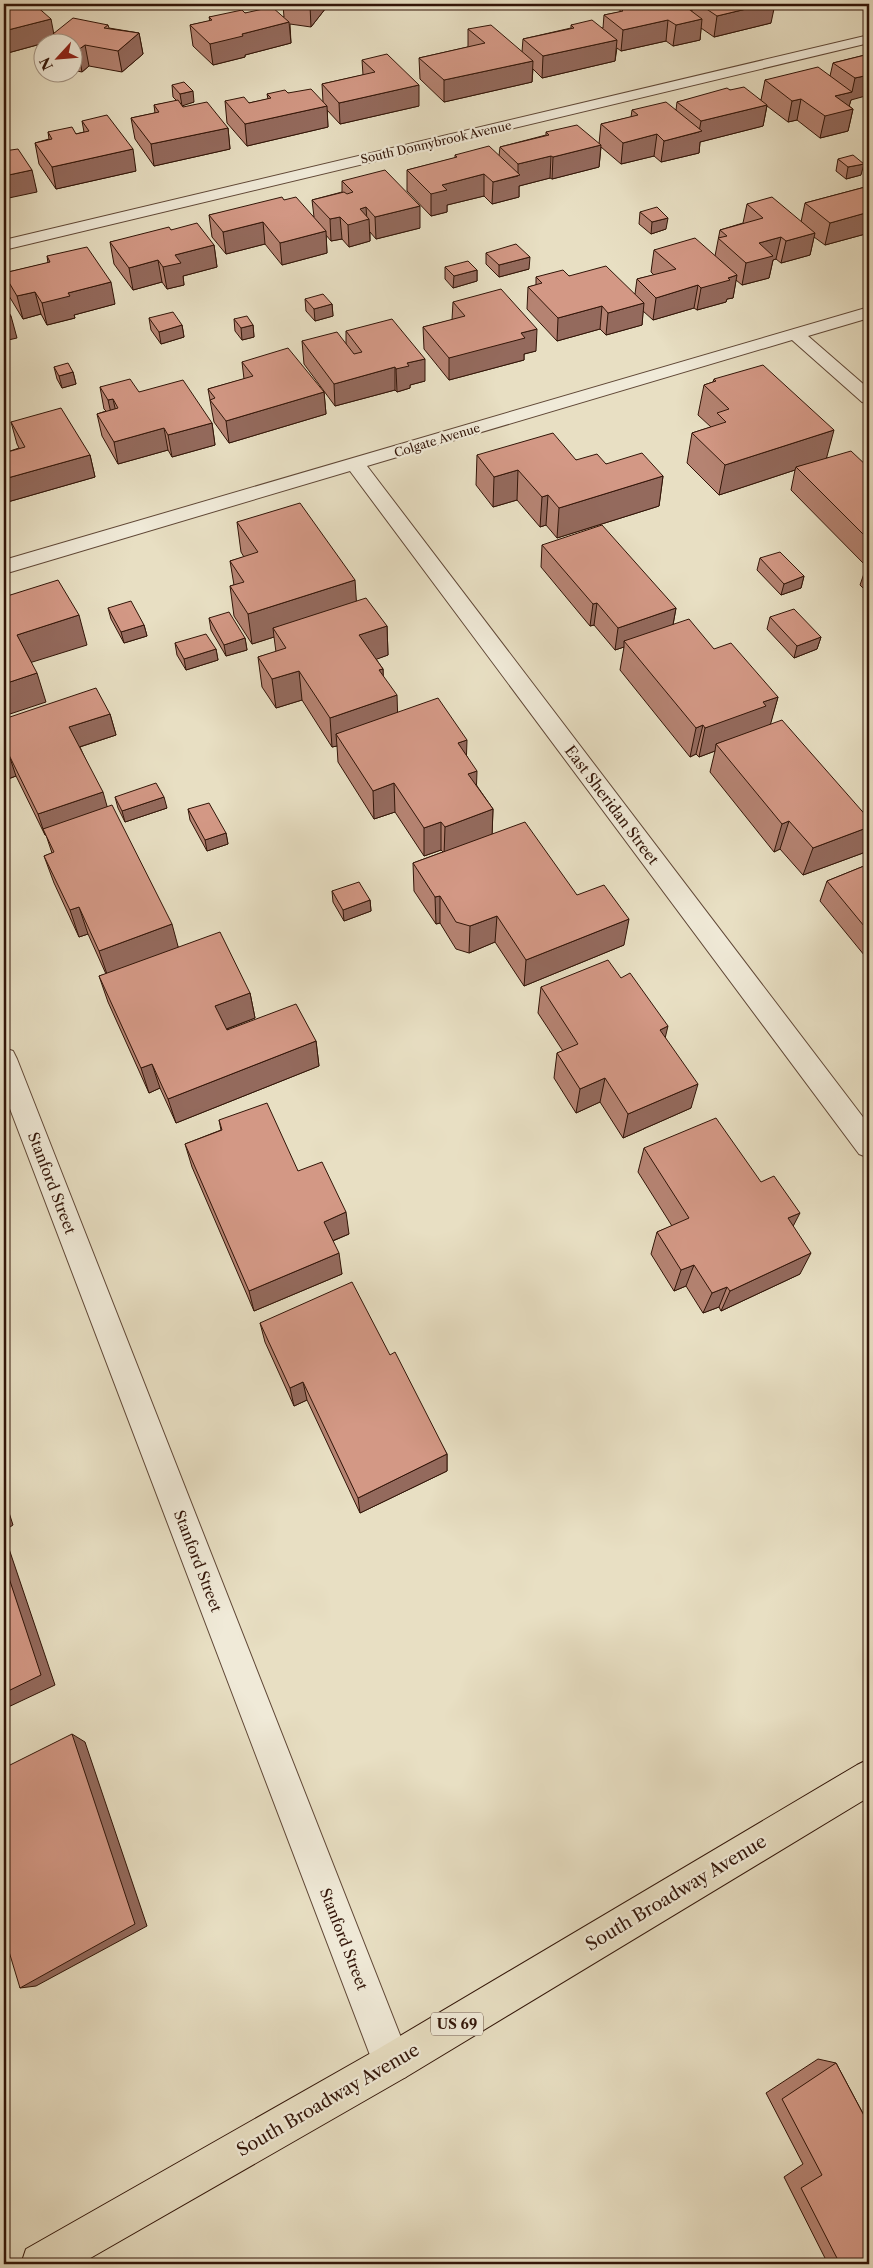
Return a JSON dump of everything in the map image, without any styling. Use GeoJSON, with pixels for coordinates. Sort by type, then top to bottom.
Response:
{"type":"FeatureCollection","features":[{"type":"Feature","properties":{"kind":"main road","name":"South Broadway Avenue"},"geometry":{"type":"LineString","coordinates":[[41,2264],[392,2063],[869,1777]]}},
{"type":"Feature","properties":{"kind":"street","name":"South Donnybrook Avenue"},"geometry":{"type":"LineString","coordinates":[[4,245],[869,39]]}},
{"type":"Feature","properties":{"kind":"street","name":"Colgate Avenue"},"geometry":{"type":"LineString","coordinates":[[4,567],[869,312]]}},
{"type":"Feature","properties":{"kind":"street"},"geometry":{"type":"LineString","coordinates":[[796,334],[869,398]]}},
{"type":"Feature","properties":{"kind":"street","name":"East Sheridan Street"},"geometry":{"type":"LineString","coordinates":[[356,464],[869,1146]]}},
{"type":"Feature","properties":{"kind":"street","name":"Stanford Street"},"geometry":{"type":"LineString","coordinates":[[4,1059],[392,2063]]}},
{"type":"Feature","properties":{"kind":"building"},"geometry":{"type":"Polygon","coordinates":[[[4,4],[34,4],[51,19],[4,31],[4,4]]]}},
{"type":"Feature","properties":{"kind":"building"},"geometry":{"type":"Polygon","coordinates":[[[294,4],[312,4],[310,6],[294,4]]]}},
{"type":"Feature","properties":{"kind":"building"},"geometry":{"type":"Polygon","coordinates":[[[642,4],[682,4],[702,19],[676,25],[668,20],[623,30],[604,15],[623,11],[620,8],[642,4]]]}},
{"type":"Feature","properties":{"kind":"building"},"geometry":{"type":"Polygon","coordinates":[[[699,4],[767,4],[717,16],[699,4]]]}},
{"type":"Feature","properties":{"kind":"building"},"geometry":{"type":"Polygon","coordinates":[[[272,7],[289,22],[210,44],[190,25],[212,20],[209,17],[242,10],[245,13],[272,7]]]}},
{"type":"Feature","properties":{"kind":"building"},"geometry":{"type":"Polygon","coordinates":[[[73,18],[108,25],[104,28],[139,33],[118,51],[85,45],[82,47],[82,32],[56,32],[73,18]]]}},
{"type":"Feature","properties":{"kind":"building"},"geometry":{"type":"Polygon","coordinates":[[[592,20],[617,40],[543,56],[523,39],[574,28],[571,25],[592,20]]]}},
{"type":"Feature","properties":{"kind":"building"},"geometry":{"type":"Polygon","coordinates":[[[491,25],[533,61],[444,80],[419,58],[485,43],[468,29],[491,25]]]}},
{"type":"Feature","properties":{"kind":"building"},"geometry":{"type":"Polygon","coordinates":[[[387,54],[419,85],[339,103],[322,84],[375,72],[362,60],[387,54]]]}},
{"type":"Feature","properties":{"kind":"building"},"geometry":{"type":"Polygon","coordinates":[[[869,54],[869,75],[855,78],[833,63],[869,54]]]}},
{"type":"Feature","properties":{"kind":"building"},"geometry":{"type":"Polygon","coordinates":[[[818,67],[852,92],[835,96],[853,109],[825,116],[801,99],[792,101],[765,80],[818,67]]]}},
{"type":"Feature","properties":{"kind":"building"},"geometry":{"type":"Polygon","coordinates":[[[184,82],[193,91],[180,94],[172,85],[184,82]]]}},
{"type":"Feature","properties":{"kind":"building"},"geometry":{"type":"Polygon","coordinates":[[[744,87],[767,105],[701,121],[677,102],[727,88],[730,90],[744,87]]]}},
{"type":"Feature","properties":{"kind":"building"},"geometry":{"type":"Polygon","coordinates":[[[311,89],[327,106],[245,124],[225,101],[244,97],[249,103],[271,98],[267,94],[285,90],[288,93],[311,89]]]}},
{"type":"Feature","properties":{"kind":"building"},"geometry":{"type":"Polygon","coordinates":[[[178,100],[183,107],[207,102],[228,128],[151,144],[131,118],[159,112],[154,105],[178,100]]]}},
{"type":"Feature","properties":{"kind":"building"},"geometry":{"type":"Polygon","coordinates":[[[666,102],[702,131],[664,141],[657,134],[623,143],[601,124],[638,115],[632,110],[666,102]]]}},
{"type":"Feature","properties":{"kind":"building"},"geometry":{"type":"Polygon","coordinates":[[[107,115],[133,149],[52,167],[35,143],[52,139],[48,132],[72,127],[76,134],[89,131],[82,121],[107,115]]]}},
{"type":"Feature","properties":{"kind":"building"},"geometry":{"type":"Polygon","coordinates":[[[577,125],[601,145],[518,164],[500,147],[549,135],[546,132],[577,125]]]}},
{"type":"Feature","properties":{"kind":"building"},"geometry":{"type":"Polygon","coordinates":[[[489,146],[520,175],[493,182],[484,174],[442,185],[447,190],[431,194],[407,170],[457,157],[455,155],[489,146]]]}},
{"type":"Feature","properties":{"kind":"building"},"geometry":{"type":"Polygon","coordinates":[[[18,149],[32,170],[4,176],[4,151],[18,149]]]}},
{"type":"Feature","properties":{"kind":"building"},"geometry":{"type":"Polygon","coordinates":[[[853,155],[864,164],[848,167],[838,159],[853,155]]]}},
{"type":"Feature","properties":{"kind":"building"},"geometry":{"type":"Polygon","coordinates":[[[385,170],[420,206],[375,217],[366,207],[360,209],[369,219],[348,225],[340,217],[330,219],[312,200],[344,192],[347,194],[353,192],[342,181],[385,170]]]}},
{"type":"Feature","properties":{"kind":"building"},"geometry":{"type":"Polygon","coordinates":[[[869,186],[869,212],[830,223],[805,203],[869,186]]]}},
{"type":"Feature","properties":{"kind":"building"},"geometry":{"type":"Polygon","coordinates":[[[282,197],[284,200],[296,197],[326,231],[280,243],[263,222],[223,232],[209,215],[282,197]]]}},
{"type":"Feature","properties":{"kind":"building"},"geometry":{"type":"Polygon","coordinates":[[[772,197],[815,233],[786,241],[781,237],[759,243],[773,256],[746,263],[718,238],[727,236],[720,230],[763,218],[747,204],[772,197]]]}},
{"type":"Feature","properties":{"kind":"building"},"geometry":{"type":"Polygon","coordinates":[[[657,207],[668,218],[652,222],[640,212],[657,207]]]}},
{"type":"Feature","properties":{"kind":"building"},"geometry":{"type":"Polygon","coordinates":[[[197,223],[214,245],[175,255],[181,263],[163,267],[158,260],[129,268],[110,242],[169,227],[171,230],[197,223]]]}},
{"type":"Feature","properties":{"kind":"building"},"geometry":{"type":"Polygon","coordinates":[[[695,238],[737,275],[728,278],[730,280],[701,288],[698,285],[656,298],[637,279],[676,269],[654,250],[695,238]]]}},
{"type":"Feature","properties":{"kind":"building"},"geometry":{"type":"Polygon","coordinates":[[[516,244],[530,257],[499,265],[486,253],[516,244]]]}},
{"type":"Feature","properties":{"kind":"building"},"geometry":{"type":"Polygon","coordinates":[[[87,247],[111,282],[68,293],[70,296],[42,303],[35,292],[17,296],[4,274],[50,262],[47,256],[87,247]]]}},
{"type":"Feature","properties":{"kind":"building"},"geometry":{"type":"Polygon","coordinates":[[[468,261],[477,270],[454,276],[445,267],[468,261]]]}},
{"type":"Feature","properties":{"kind":"building"},"geometry":{"type":"Polygon","coordinates":[[[606,266],[644,303],[608,313],[602,306],[558,318],[528,287],[542,283],[536,277],[563,270],[569,276],[606,266]]]}},
{"type":"Feature","properties":{"kind":"building"},"geometry":{"type":"Polygon","coordinates":[[[501,289],[537,329],[521,333],[525,338],[449,358],[423,327],[465,316],[453,302],[501,289]]]}},
{"type":"Feature","properties":{"kind":"building"},"geometry":{"type":"Polygon","coordinates":[[[323,294],[332,304],[314,309],[305,299],[323,294]]]}},
{"type":"Feature","properties":{"kind":"building"},"geometry":{"type":"Polygon","coordinates":[[[4,304],[11,316],[4,318],[4,304]]]}},
{"type":"Feature","properties":{"kind":"building"},"geometry":{"type":"Polygon","coordinates":[[[173,312],[182,325],[159,332],[149,318],[173,312]]]}},
{"type":"Feature","properties":{"kind":"building"},"geometry":{"type":"Polygon","coordinates":[[[247,316],[253,325],[241,328],[234,319],[247,316]]]}},
{"type":"Feature","properties":{"kind":"building"},"geometry":{"type":"Polygon","coordinates":[[[392,319],[425,359],[407,363],[409,366],[396,369],[395,367],[334,384],[302,341],[337,332],[354,354],[362,352],[346,331],[392,319]]]}},
{"type":"Feature","properties":{"kind":"building"},"geometry":{"type":"Polygon","coordinates":[[[288,348],[324,392],[226,421],[210,400],[215,398],[208,389],[253,376],[242,362],[288,348]]]}},
{"type":"Feature","properties":{"kind":"building"},"geometry":{"type":"Polygon","coordinates":[[[68,363],[73,372],[59,376],[54,367],[68,363]]]}},
{"type":"Feature","properties":{"kind":"building"},"geometry":{"type":"Polygon","coordinates":[[[763,365],[834,430],[725,465],[692,433],[726,422],[717,413],[729,409],[704,385],[716,381],[714,379],[763,365]]]}},
{"type":"Feature","properties":{"kind":"building"},"geometry":{"type":"Polygon","coordinates":[[[130,379],[139,392],[183,380],[212,423],[168,435],[164,428],[114,442],[97,414],[118,408],[113,399],[108,400],[100,387],[130,379]]]}},
{"type":"Feature","properties":{"kind":"building"},"geometry":{"type":"Polygon","coordinates":[[[61,408],[90,455],[4,479],[4,453],[25,447],[11,422],[61,408]]]}},
{"type":"Feature","properties":{"kind":"building"},"geometry":{"type":"Polygon","coordinates":[[[553,433],[576,460],[597,454],[606,464],[642,453],[663,476],[559,508],[548,495],[542,497],[518,470],[494,477],[477,455],[553,433]]]}},
{"type":"Feature","properties":{"kind":"building"},"geometry":{"type":"Polygon","coordinates":[[[851,451],[869,468],[869,540],[796,467],[851,451]]]}},
{"type":"Feature","properties":{"kind":"building"},"geometry":{"type":"Polygon","coordinates":[[[300,503],[355,580],[248,614],[230,586],[244,582],[230,561],[258,552],[237,522],[300,503]]]}},
{"type":"Feature","properties":{"kind":"building"},"geometry":{"type":"Polygon","coordinates":[[[602,525],[676,608],[618,628],[597,603],[593,604],[542,545],[602,525]]]}},
{"type":"Feature","properties":{"kind":"building"},"geometry":{"type":"Polygon","coordinates":[[[780,552],[804,576],[784,584],[760,558],[780,552]]]}},
{"type":"Feature","properties":{"kind":"building"},"geometry":{"type":"Polygon","coordinates":[[[58,580],[79,615],[17,635],[37,673],[4,684],[4,597],[58,580]]]}},
{"type":"Feature","properties":{"kind":"building"},"geometry":{"type":"Polygon","coordinates":[[[366,598],[387,626],[359,635],[383,669],[379,670],[397,695],[330,718],[299,671],[272,679],[258,657],[286,648],[273,628],[366,598]]]}},
{"type":"Feature","properties":{"kind":"building"},"geometry":{"type":"Polygon","coordinates":[[[131,601],[144,625],[121,632],[108,608],[131,601]]]}},
{"type":"Feature","properties":{"kind":"building"},"geometry":{"type":"Polygon","coordinates":[[[794,609],[821,637],[797,646],[770,617],[794,609]]]}},
{"type":"Feature","properties":{"kind":"building"},"geometry":{"type":"Polygon","coordinates":[[[229,612],[245,638],[224,645],[209,618],[229,612]]]}},
{"type":"Feature","properties":{"kind":"building"},"geometry":{"type":"Polygon","coordinates":[[[689,619],[714,649],[731,643],[778,697],[763,702],[766,706],[705,728],[703,725],[696,728],[624,641],[689,619]]]}},
{"type":"Feature","properties":{"kind":"building"},"geometry":{"type":"Polygon","coordinates":[[[206,634],[216,649],[184,659],[175,643],[206,634]]]}},
{"type":"Feature","properties":{"kind":"building"},"geometry":{"type":"Polygon","coordinates":[[[96,688],[110,714],[69,727],[103,792],[38,814],[9,755],[4,757],[4,719],[96,688]]]}},
{"type":"Feature","properties":{"kind":"building"},"geometry":{"type":"Polygon","coordinates":[[[438,698],[467,740],[458,743],[477,771],[468,774],[493,809],[445,827],[441,822],[424,828],[394,783],[373,791],[336,734],[438,698]]]}},
{"type":"Feature","properties":{"kind":"building"},"geometry":{"type":"Polygon","coordinates":[[[782,720],[869,819],[869,827],[813,848],[789,821],[782,824],[716,744],[782,720]]]}},
{"type":"Feature","properties":{"kind":"building"},"geometry":{"type":"Polygon","coordinates":[[[156,783],[164,797],[122,811],[115,797],[156,783]]]}},
{"type":"Feature","properties":{"kind":"building"},"geometry":{"type":"Polygon","coordinates":[[[209,803],[226,833],[205,840],[188,809],[209,803]]]}},
{"type":"Feature","properties":{"kind":"building"},"geometry":{"type":"Polygon","coordinates":[[[112,805],[172,924],[99,951],[79,907],[70,910],[44,856],[54,852],[43,829],[112,805]]]}},
{"type":"Feature","properties":{"kind":"building"},"geometry":{"type":"Polygon","coordinates":[[[525,822],[577,895],[604,885],[629,919],[526,960],[497,916],[470,926],[456,922],[440,896],[435,897],[413,863],[525,822]]]}},
{"type":"Feature","properties":{"kind":"building"},"geometry":{"type":"Polygon","coordinates":[[[869,864],[869,932],[827,881],[869,864]]]}},
{"type":"Feature","properties":{"kind":"building"},"geometry":{"type":"Polygon","coordinates":[[[359,882],[370,900],[343,910],[332,891],[359,882]]]}},
{"type":"Feature","properties":{"kind":"building"},"geometry":{"type":"Polygon","coordinates":[[[220,932],[250,993],[215,1006],[227,1030],[296,1004],[316,1041],[168,1099],[152,1064],[141,1068],[99,976],[220,932]]]}},
{"type":"Feature","properties":{"kind":"building"},"geometry":{"type":"Polygon","coordinates":[[[608,960],[621,978],[630,973],[668,1026],[660,1030],[698,1084],[628,1114],[605,1078],[580,1089],[557,1053],[578,1044],[541,987],[608,960]]]}},
{"type":"Feature","properties":{"kind":"building"},"geometry":{"type":"Polygon","coordinates":[[[267,1103],[298,1171],[322,1162],[346,1212],[324,1222],[339,1253],[249,1291],[185,1144],[222,1130],[219,1120],[267,1103]]]}},
{"type":"Feature","properties":{"kind":"building"},"geometry":{"type":"Polygon","coordinates":[[[716,1118],[761,1182],[774,1176],[800,1213],[788,1218],[811,1253],[730,1291],[727,1287],[712,1293],[694,1265],[681,1270],[657,1232],[689,1218],[644,1148],[716,1118]]]}},
{"type":"Feature","properties":{"kind":"building"},"geometry":{"type":"Polygon","coordinates":[[[352,1282],[390,1355],[395,1352],[447,1454],[358,1498],[303,1382],[290,1388],[260,1323],[352,1282]]]}},
{"type":"Feature","properties":{"kind":"building"},"geometry":{"type":"Polygon","coordinates":[[[4,1563],[41,1675],[4,1693],[4,1563]]]}},
{"type":"Feature","properties":{"kind":"building"},"geometry":{"type":"Polygon","coordinates":[[[72,1734],[135,1924],[20,1988],[4,1935],[4,1768],[72,1734]]]}},
{"type":"Feature","properties":{"kind":"building"},"geometry":{"type":"Polygon","coordinates":[[[836,2063],[869,2125],[869,2264],[840,2264],[801,2188],[822,2175],[782,2099],[836,2063]]]}}]}
